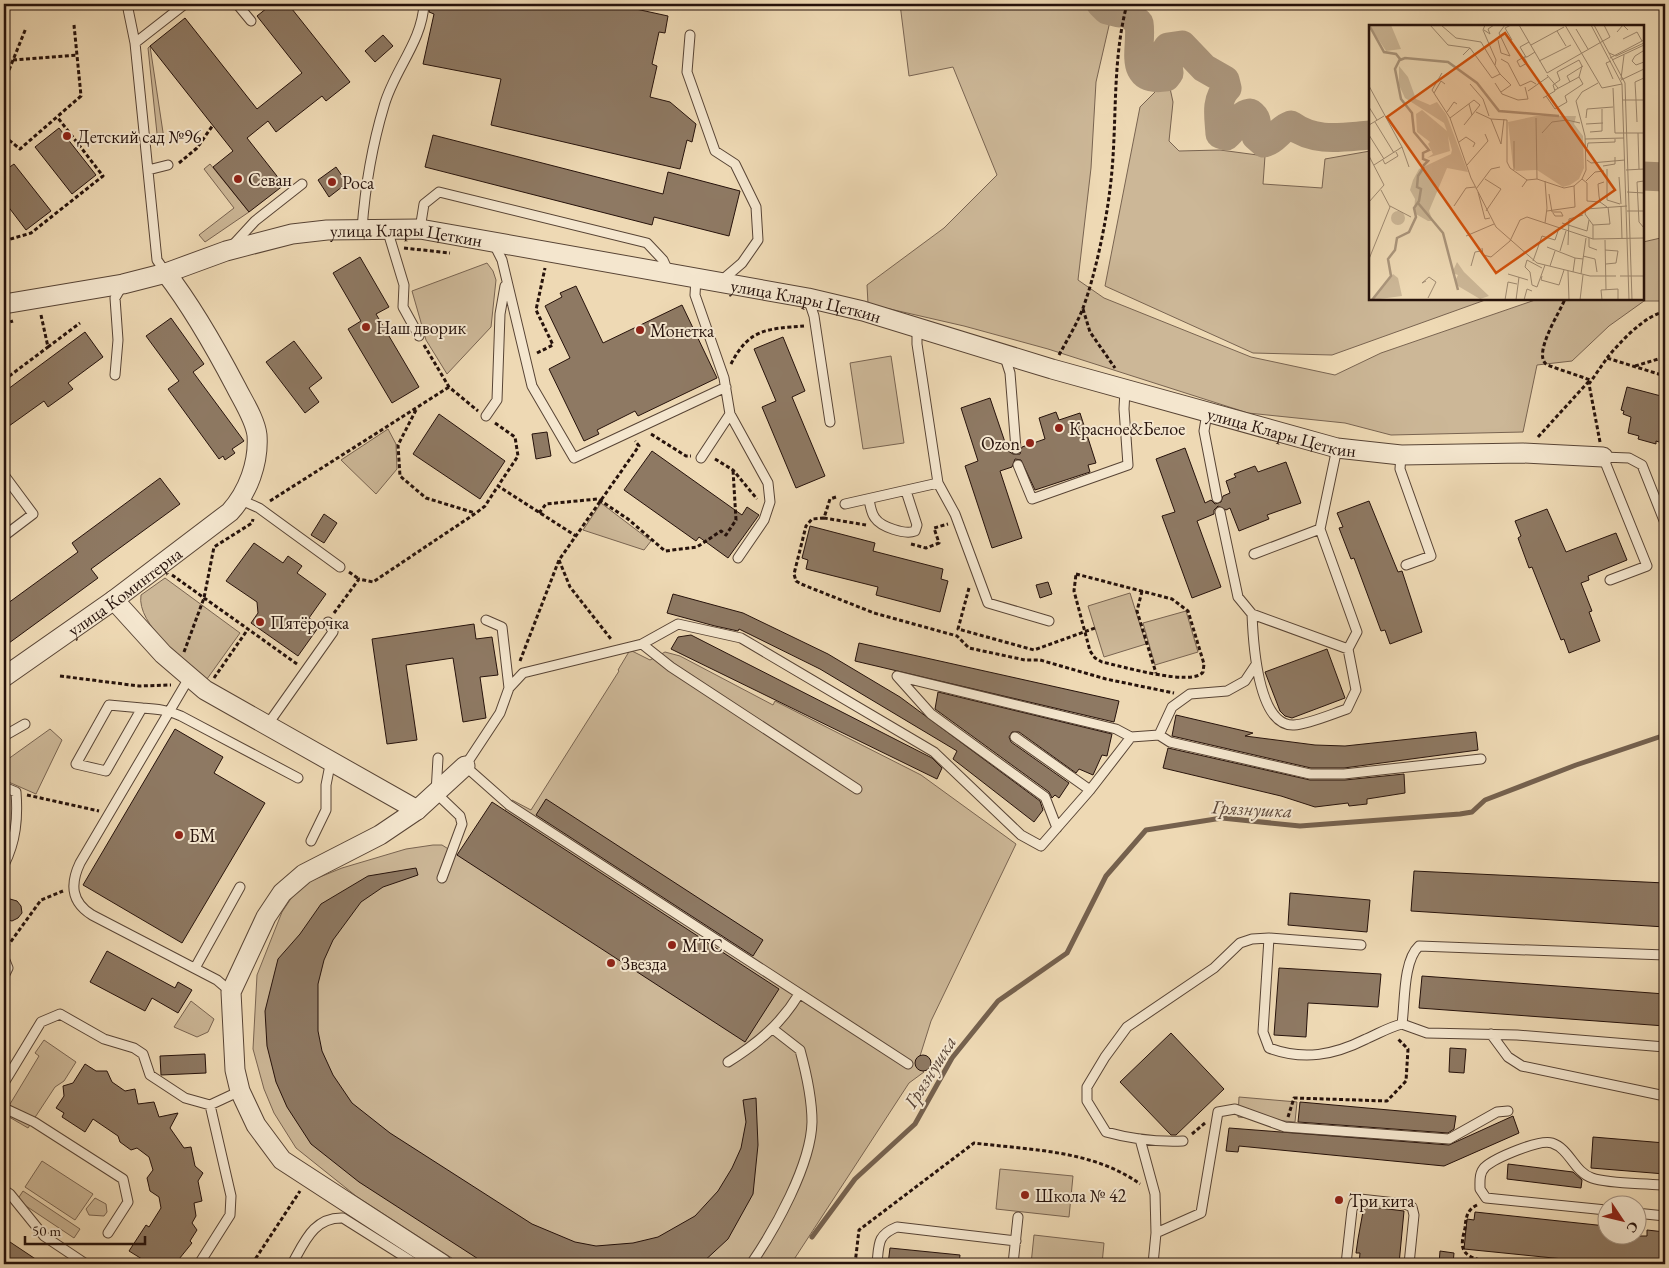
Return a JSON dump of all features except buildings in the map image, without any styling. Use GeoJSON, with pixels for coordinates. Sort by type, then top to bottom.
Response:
{"type":"FeatureCollection","features":[{"type":"Feature","properties":{"kind":"street","name":"улица Клары Цеткин"},"geometry":{"type":"LineString","coordinates":[[4,304],[123,284],[166,273],[226,251],[292,234],[362,229],[420,229],[808,298],[917,327],[1052,369],[1337,448],[1401,454],[1523,453],[1603,457]]}},
{"type":"Feature","properties":{"kind":"street"},"geometry":{"type":"LineString","coordinates":[[166,273],[209,336],[245,405],[257,434],[256,458],[241,500]]}},
{"type":"Feature","properties":{"kind":"street","name":"улица Коминтерна"},"geometry":{"type":"LineString","coordinates":[[4,677],[114,600],[230,512],[241,500]]}},
{"type":"Feature","properties":{"kind":"street"},"geometry":{"type":"LineString","coordinates":[[114,600],[186,681],[268,724],[416,810]]}},
{"type":"Feature","properties":{"kind":"street"},"geometry":{"type":"LineString","coordinates":[[442,1264],[404,1248],[282,1160],[256,1125],[240,1091],[236,1070],[231,992],[266,917],[282,893],[304,874],[380,835],[416,810],[466,766]]}},
{"type":"Feature","properties":{"kind":"lane"},"geometry":{"type":"LineString","coordinates":[[127,4],[134,43],[157,260],[166,273]]}},
{"type":"Feature","properties":{"kind":"lane"},"geometry":{"type":"LineString","coordinates":[[134,43],[185,4]]}},
{"type":"Feature","properties":{"kind":"lane"},"geometry":{"type":"LineString","coordinates":[[237,4],[250,20]]}},
{"type":"Feature","properties":{"kind":"lane"},"geometry":{"type":"LineString","coordinates":[[362,229],[365,194],[384,104],[417,36],[424,4]]}},
{"type":"Feature","properties":{"kind":"lane"},"geometry":{"type":"LineString","coordinates":[[690,35],[687,72],[715,151],[735,164],[756,207],[758,240],[742,264],[719,282]]}},
{"type":"Feature","properties":{"kind":"lane"},"geometry":{"type":"LineString","coordinates":[[148,170],[172,165]]}},
{"type":"Feature","properties":{"kind":"lane"},"geometry":{"type":"LineString","coordinates":[[226,251],[255,221],[302,184]]}},
{"type":"Feature","properties":{"kind":"lane"},"geometry":{"type":"LineString","coordinates":[[420,229],[424,204],[439,192],[647,243],[664,260],[669,273]]}},
{"type":"Feature","properties":{"kind":"lane"},"geometry":{"type":"LineString","coordinates":[[387,229],[404,285],[403,306],[419,336]]}},
{"type":"Feature","properties":{"kind":"lane"},"geometry":{"type":"LineString","coordinates":[[493,242],[502,260],[524,360],[532,386],[574,458],[629,432],[725,382]]}},
{"type":"Feature","properties":{"kind":"lane"},"geometry":{"type":"LineString","coordinates":[[696,278],[695,295],[725,382],[730,414],[768,483],[770,502],[764,520],[738,558]]}},
{"type":"Feature","properties":{"kind":"lane"},"geometry":{"type":"LineString","coordinates":[[486,416],[497,400],[500,314],[506,283]]}},
{"type":"Feature","properties":{"kind":"lane"},"geometry":{"type":"LineString","coordinates":[[115,375],[118,340],[115,298],[123,284]]}},
{"type":"Feature","properties":{"kind":"lane"},"geometry":{"type":"LineString","coordinates":[[808,298],[814,316],[830,422]]}},
{"type":"Feature","properties":{"kind":"lane"},"geometry":{"type":"LineString","coordinates":[[917,327],[917,344],[938,483],[955,514],[988,603],[1049,621]]}},
{"type":"Feature","properties":{"kind":"lane"},"geometry":{"type":"LineString","coordinates":[[1004,354],[1010,373],[1016,449]]}},
{"type":"Feature","properties":{"kind":"lane"},"geometry":{"type":"LineString","coordinates":[[1018,465],[1032,498],[1128,465],[1124,409],[1126,390]]}},
{"type":"Feature","properties":{"kind":"lane"},"geometry":{"type":"LineString","coordinates":[[1207,413],[1204,430],[1217,498]]}},
{"type":"Feature","properties":{"kind":"lane"},"geometry":{"type":"LineString","coordinates":[[701,458],[730,414]]}},
{"type":"Feature","properties":{"kind":"lane"},"geometry":{"type":"LineString","coordinates":[[1252,614],[1255,666],[1272,713],[1281,723],[1294,725],[1347,710],[1356,690],[1348,649],[1357,632],[1320,528],[1337,448]]}},
{"type":"Feature","properties":{"kind":"lane"},"geometry":{"type":"LineString","coordinates":[[1401,454],[1400,469],[1430,556],[1406,565]]}},
{"type":"Feature","properties":{"kind":"lane"},"geometry":{"type":"LineString","coordinates":[[1610,580],[1647,566],[1603,457],[1629,458],[1642,465],[1665,523]]}},
{"type":"Feature","properties":{"kind":"lane"},"geometry":{"type":"LineString","coordinates":[[4,475],[33,514],[4,536]]}},
{"type":"Feature","properties":{"kind":"lane"},"geometry":{"type":"LineString","coordinates":[[845,504],[938,483]]}},
{"type":"Feature","properties":{"kind":"lane"},"geometry":{"type":"LineString","coordinates":[[869,499],[874,517],[882,524],[910,533],[915,531],[917,525],[906,491]]}},
{"type":"Feature","properties":{"kind":"lane"},"geometry":{"type":"LineString","coordinates":[[241,500],[259,508],[340,567]]}},
{"type":"Feature","properties":{"kind":"lane"},"geometry":{"type":"LineString","coordinates":[[1220,512],[1238,597],[1252,614],[1348,649]]}},
{"type":"Feature","properties":{"kind":"lane"},"geometry":{"type":"LineString","coordinates":[[1254,554],[1320,528]]}},
{"type":"Feature","properties":{"kind":"lane"},"geometry":{"type":"LineString","coordinates":[[486,620],[502,627],[509,688]]}},
{"type":"Feature","properties":{"kind":"lane"},"geometry":{"type":"LineString","coordinates":[[268,724],[333,632],[328,622]]}},
{"type":"Feature","properties":{"kind":"lane"},"geometry":{"type":"LineString","coordinates":[[908,1064],[509,805],[466,766],[500,713],[509,688],[523,673],[642,644],[678,624],[741,638],[934,752],[1021,835],[1041,846],[1090,790],[1131,736]]}},
{"type":"Feature","properties":{"kind":"lane"},"geometry":{"type":"LineString","coordinates":[[642,644],[671,667],[857,789]]}},
{"type":"Feature","properties":{"kind":"lane"},"geometry":{"type":"LineString","coordinates":[[1159,735],[1172,707],[1190,694],[1227,691],[1244,682],[1255,666]]}},
{"type":"Feature","properties":{"kind":"lane"},"geometry":{"type":"LineString","coordinates":[[1057,828],[1045,797],[931,714],[897,676],[1116,730],[1131,736],[1159,735],[1170,742],[1310,774],[1344,774],[1481,759]]}},
{"type":"Feature","properties":{"kind":"lane"},"geometry":{"type":"LineString","coordinates":[[186,681],[74,875],[74,896],[84,910],[218,980],[231,992]]}},
{"type":"Feature","properties":{"kind":"lane"},"geometry":{"type":"LineString","coordinates":[[142,708],[106,771],[76,764],[109,705],[169,710],[298,778]]}},
{"type":"Feature","properties":{"kind":"lane"},"geometry":{"type":"LineString","coordinates":[[4,736],[24,724]]}},
{"type":"Feature","properties":{"kind":"lane"},"geometry":{"type":"LineString","coordinates":[[1015,738],[1090,790]]}},
{"type":"Feature","properties":{"kind":"lane"},"geometry":{"type":"LineString","coordinates":[[438,758],[436,793],[460,816],[462,824],[442,878]]}},
{"type":"Feature","properties":{"kind":"lane"},"geometry":{"type":"LineString","coordinates":[[311,840],[326,810],[326,785],[331,760]]}},
{"type":"Feature","properties":{"kind":"lane"},"geometry":{"type":"LineString","coordinates":[[4,787],[16,792],[18,816],[10,852],[4,865]]}},
{"type":"Feature","properties":{"kind":"lane"},"geometry":{"type":"LineString","coordinates":[[195,968],[240,887]]}},
{"type":"Feature","properties":{"kind":"lane"},"geometry":{"type":"LineString","coordinates":[[1183,1141],[1140,1139],[1106,1132],[1087,1101],[1087,1087],[1105,1056],[1127,1027],[1214,968],[1240,944],[1252,939],[1270,938],[1361,945]]}},
{"type":"Feature","properties":{"kind":"lane"},"geometry":{"type":"LineString","coordinates":[[1270,938],[1262,1032],[1269,1048],[1283,1053],[1325,1055],[1347,1048],[1399,1025],[1427,1033],[1491,1034],[1665,1047]]}},
{"type":"Feature","properties":{"kind":"lane"},"geometry":{"type":"LineString","coordinates":[[1399,1025],[1408,963],[1412,952],[1419,946],[1665,955]]}},
{"type":"Feature","properties":{"kind":"lane"},"geometry":{"type":"LineString","coordinates":[[4,958],[8,968],[4,976]]}},
{"type":"Feature","properties":{"kind":"lane"},"geometry":{"type":"LineString","coordinates":[[728,1062],[754,1046],[773,1029],[799,994]]}},
{"type":"Feature","properties":{"kind":"lane"},"geometry":{"type":"LineString","coordinates":[[4,1083],[41,1022],[60,1014],[104,1039],[134,1048],[144,1054],[150,1075],[185,1098],[210,1104],[240,1091]]}},
{"type":"Feature","properties":{"kind":"lane"},"geometry":{"type":"LineString","coordinates":[[751,1264],[772,1234],[790,1194],[804,1158],[812,1122],[800,1050],[773,1029]]}},
{"type":"Feature","properties":{"kind":"lane"},"geometry":{"type":"LineString","coordinates":[[1491,1034],[1508,1057],[1522,1066],[1665,1096]]}},
{"type":"Feature","properties":{"kind":"lane"},"geometry":{"type":"LineString","coordinates":[[199,1264],[230,1215],[231,1196],[210,1104]]}},
{"type":"Feature","properties":{"kind":"lane"},"geometry":{"type":"LineString","coordinates":[[4,1108],[34,1122],[123,1180],[128,1202],[108,1233]]}},
{"type":"Feature","properties":{"kind":"lane"},"geometry":{"type":"LineString","coordinates":[[1156,1233],[1201,1213],[1218,1112],[1235,1109],[1285,1127],[1449,1139],[1497,1112],[1508,1111]]}},
{"type":"Feature","properties":{"kind":"lane"},"geometry":{"type":"LineString","coordinates":[[1140,1139],[1155,1194],[1156,1233],[1153,1264]]}},
{"type":"Feature","properties":{"kind":"lane"},"geometry":{"type":"LineString","coordinates":[[1596,1209],[1486,1198],[1480,1189],[1481,1173],[1486,1166],[1527,1146],[1551,1143],[1561,1148],[1581,1171],[1592,1178],[1661,1185]]}},
{"type":"Feature","properties":{"kind":"lane"},"geometry":{"type":"LineString","coordinates":[[4,1190],[10,1194],[44,1236],[86,1264]]}},
{"type":"Feature","properties":{"kind":"lane"},"geometry":{"type":"LineString","coordinates":[[1346,1264],[1352,1210],[1354,1203],[1360,1199],[1405,1204],[1412,1208],[1414,1215],[1410,1264]]}},
{"type":"Feature","properties":{"kind":"lane"},"geometry":{"type":"LineString","coordinates":[[1646,1214],[1665,1216]]}},
{"type":"Feature","properties":{"kind":"lane"},"geometry":{"type":"LineString","coordinates":[[292,1264],[316,1227],[330,1217],[344,1218],[404,1248],[416,1264]]}},
{"type":"Feature","properties":{"kind":"lane"},"geometry":{"type":"LineString","coordinates":[[1014,1264],[1018,1217]]}},
{"type":"Feature","properties":{"kind":"lane"},"geometry":{"type":"LineString","coordinates":[[877,1264],[884,1232],[897,1227],[1016,1241]]}},
{"type":"Feature","properties":{"kind":"path"},"geometry":{"type":"LineString","coordinates":[[5,73],[8,32],[6,4]]}},
{"type":"Feature","properties":{"kind":"path"},"geometry":{"type":"LineString","coordinates":[[1052,369],[1083,308],[1103,229],[1110,189],[1117,95],[1116,67],[1127,4]]}},
{"type":"Feature","properties":{"kind":"path"},"geometry":{"type":"LineString","coordinates":[[4,136],[20,149],[58,118],[81,96],[74,25]]}},
{"type":"Feature","properties":{"kind":"path"},"geometry":{"type":"LineString","coordinates":[[5,73],[13,60],[26,28]]}},
{"type":"Feature","properties":{"kind":"path"},"geometry":{"type":"LineString","coordinates":[[13,60],[77,55]]}},
{"type":"Feature","properties":{"kind":"path"},"geometry":{"type":"LineString","coordinates":[[4,235],[6,241],[31,233],[102,176],[58,118]]}},
{"type":"Feature","properties":{"kind":"path"},"geometry":{"type":"LineString","coordinates":[[172,165],[197,148],[213,125]]}},
{"type":"Feature","properties":{"kind":"path"},"geometry":{"type":"LineString","coordinates":[[524,360],[553,344],[536,310],[545,268]]}},
{"type":"Feature","properties":{"kind":"path"},"geometry":{"type":"LineString","coordinates":[[1565,300],[1547,336],[1542,350],[1543,360],[1547,366],[1567,370],[1590,380]]}},
{"type":"Feature","properties":{"kind":"path"},"geometry":{"type":"LineString","coordinates":[[1083,308],[1090,332],[1111,360],[1126,390]]}},
{"type":"Feature","properties":{"kind":"path"},"geometry":{"type":"LineString","coordinates":[[1523,453],[1590,380],[1624,339],[1650,318],[1665,312]]}},
{"type":"Feature","properties":{"kind":"path"},"geometry":{"type":"LineString","coordinates":[[41,314],[48,347]]}},
{"type":"Feature","properties":{"kind":"path"},"geometry":{"type":"LineString","coordinates":[[4,380],[80,323]]}},
{"type":"Feature","properties":{"kind":"path"},"geometry":{"type":"LineString","coordinates":[[725,382],[739,349],[766,329],[807,326]]}},
{"type":"Feature","properties":{"kind":"path"},"geometry":{"type":"LineString","coordinates":[[328,622],[359,579],[373,582],[485,506],[518,456],[515,437],[454,394],[419,336]]}},
{"type":"Feature","properties":{"kind":"path"},"geometry":{"type":"LineString","coordinates":[[1634,366],[1665,357]]}},
{"type":"Feature","properties":{"kind":"path"},"geometry":{"type":"LineString","coordinates":[[1607,358],[1665,376]]}},
{"type":"Feature","properties":{"kind":"path"},"geometry":{"type":"LineString","coordinates":[[1590,380],[1589,388],[1603,457]]}},
{"type":"Feature","properties":{"kind":"path"},"geometry":{"type":"LineString","coordinates":[[182,657],[204,598],[214,547],[252,523],[254,513],[259,508],[449,387]]}},
{"type":"Feature","properties":{"kind":"path"},"geometry":{"type":"LineString","coordinates":[[416,409],[398,445],[400,476],[426,498],[476,513]]}},
{"type":"Feature","properties":{"kind":"path"},"geometry":{"type":"LineString","coordinates":[[509,688],[559,560],[639,446],[629,432]]}},
{"type":"Feature","properties":{"kind":"path"},"geometry":{"type":"LineString","coordinates":[[539,513],[546,504],[600,501],[628,519],[665,551],[697,547],[720,531],[726,535],[736,520],[733,470]]}},
{"type":"Feature","properties":{"kind":"path"},"geometry":{"type":"LineString","coordinates":[[498,486],[576,536]]}},
{"type":"Feature","properties":{"kind":"path"},"geometry":{"type":"LineString","coordinates":[[824,518],[812,519],[806,526],[794,574],[796,581],[801,584],[874,613],[956,636],[969,648],[1025,660],[1040,660],[1106,679],[1173,692],[1182,700]]}},
{"type":"Feature","properties":{"kind":"path"},"geometry":{"type":"LineString","coordinates":[[938,541],[934,528],[951,524]]}},
{"type":"Feature","properties":{"kind":"path"},"geometry":{"type":"LineString","coordinates":[[559,560],[570,587],[619,650]]}},
{"type":"Feature","properties":{"kind":"path"},"geometry":{"type":"LineString","coordinates":[[159,566],[295,662]]}},
{"type":"Feature","properties":{"kind":"path"},"geometry":{"type":"LineString","coordinates":[[1076,574],[1142,591],[1172,599],[1188,611],[1204,664],[1203,672],[1196,678],[1182,678],[1102,662],[1090,652],[1074,591],[1076,574]]}},
{"type":"Feature","properties":{"kind":"path"},"geometry":{"type":"LineString","coordinates":[[1142,591],[1137,611],[1156,673]]}},
{"type":"Feature","properties":{"kind":"path"},"geometry":{"type":"LineString","coordinates":[[205,690],[248,629]]}},
{"type":"Feature","properties":{"kind":"path"},"geometry":{"type":"LineString","coordinates":[[60,676],[139,686],[186,681]]}},
{"type":"Feature","properties":{"kind":"path"},"geometry":{"type":"LineString","coordinates":[[16,792],[109,813]]}},
{"type":"Feature","properties":{"kind":"path"},"geometry":{"type":"LineString","coordinates":[[4,951],[41,900],[73,888]]}},
{"type":"Feature","properties":{"kind":"path"},"geometry":{"type":"LineString","coordinates":[[1285,1127],[1294,1098],[1387,1102],[1406,1081],[1408,1049],[1395,1037],[1399,1025]]}},
{"type":"Feature","properties":{"kind":"path"},"geometry":{"type":"LineString","coordinates":[[1183,1141],[1218,1112]]}},
{"type":"Feature","properties":{"kind":"path"},"geometry":{"type":"LineString","coordinates":[[855,1264],[859,1230],[974,1143],[1078,1156],[1122,1171],[1155,1194]]}},
{"type":"Feature","properties":{"kind":"path"},"geometry":{"type":"LineString","coordinates":[[1478,1204],[1469,1209],[1462,1247],[1472,1258],[1521,1264]]}},
{"type":"Feature","properties":{"kind":"path"},"geometry":{"type":"LineString","coordinates":[[252,1264],[288,1207]]}},
{"type":"Feature","properties":{"kind":"shaded area"},"geometry":{"type":"Polygon","coordinates":[[[900,4],[1114,4],[1096,82],[1091,168],[1078,280],[1104,298],[1251,357],[1335,375],[1381,353],[1535,300],[1644,300],[1644,242],[1665,237],[1665,301],[1644,301],[1609,326],[1572,361],[1537,365],[1523,432],[1391,435],[1345,423],[1248,413],[1048,349],[964,326],[868,304],[867,285],[944,228],[997,175],[953,67],[909,76],[900,4]]]}},
{"type":"Feature","properties":{"kind":"shaded area"},"geometry":{"type":"Polygon","coordinates":[[[150,46],[164,139],[158,143],[148,48],[150,46]]]}},
{"type":"Feature","properties":{"kind":"shaded area"},"geometry":{"type":"Polygon","coordinates":[[[1168,79],[1173,102],[1169,141],[1179,151],[1220,150],[1265,156],[1263,184],[1322,188],[1325,159],[1369,151],[1369,300],[1485,300],[1332,355],[1253,353],[1105,286],[1140,107],[1157,90],[1157,82],[1168,79]]]}},
{"type":"Feature","properties":{"kind":"shaded area"},"geometry":{"type":"Polygon","coordinates":[[[210,164],[249,212],[205,242],[199,235],[234,208],[204,169],[210,164]]]}},
{"type":"Feature","properties":{"kind":"shaded area"},"geometry":{"type":"Polygon","coordinates":[[[487,263],[493,271],[496,280],[491,327],[447,374],[426,340],[412,291],[487,263]]]}},
{"type":"Feature","properties":{"kind":"shaded area"},"geometry":{"type":"Polygon","coordinates":[[[891,356],[904,443],[863,449],[850,363],[891,356]]]}},
{"type":"Feature","properties":{"kind":"shaded area"},"geometry":{"type":"Polygon","coordinates":[[[388,429],[396,444],[397,469],[376,494],[341,460],[388,429]]]}},
{"type":"Feature","properties":{"kind":"shaded area"},"geometry":{"type":"Polygon","coordinates":[[[601,503],[651,541],[644,550],[583,530],[601,503]]]}},
{"type":"Feature","properties":{"kind":"shaded area"},"geometry":{"type":"Polygon","coordinates":[[[165,578],[240,633],[207,679],[165,642],[146,618],[142,607],[141,595],[165,578]]]}},
{"type":"Feature","properties":{"kind":"shaded area"},"geometry":{"type":"Polygon","coordinates":[[[1130,593],[1146,644],[1104,657],[1088,606],[1130,593]]]}},
{"type":"Feature","properties":{"kind":"shaded area"},"geometry":{"type":"Polygon","coordinates":[[[1186,611],[1198,652],[1155,665],[1143,623],[1186,611]]]}},
{"type":"Feature","properties":{"kind":"shaded area","name":"Звезда"},"geometry":{"type":"Polygon","coordinates":[[[630,650],[650,660],[665,652],[680,656],[773,705],[775,701],[921,775],[1016,844],[931,1021],[920,1056],[916,1062],[917,1066],[924,1072],[909,1083],[791,1264],[461,1264],[356,1196],[296,1148],[274,1113],[264,1089],[253,1049],[257,975],[282,912],[294,894],[310,881],[342,868],[406,849],[442,845],[458,855],[505,811],[512,800],[531,810],[619,671],[630,650]]]}},
{"type":"Feature","properties":{"kind":"shaded area"},"geometry":{"type":"Polygon","coordinates":[[[50,729],[62,740],[36,794],[4,780],[4,762],[50,729]]]}},
{"type":"Feature","properties":{"kind":"shaded area"},"geometry":{"type":"Polygon","coordinates":[[[191,1001],[214,1019],[208,1032],[197,1037],[174,1027],[191,1001]]]}},
{"type":"Feature","properties":{"kind":"shaded area"},"geometry":{"type":"Polygon","coordinates":[[[44,1040],[76,1062],[64,1081],[55,1087],[28,1128],[4,1114],[39,1056],[35,1053],[44,1040]]]}},
{"type":"Feature","properties":{"kind":"shaded area"},"geometry":{"type":"Polygon","coordinates":[[[1239,1097],[1297,1102],[1295,1122],[1238,1117],[1239,1097]]]}},
{"type":"Feature","properties":{"kind":"shaded area"},"geometry":{"type":"Polygon","coordinates":[[[42,1161],[93,1194],[75,1220],[25,1187],[42,1161]]]}},
{"type":"Feature","properties":{"kind":"shaded area"},"geometry":{"type":"Polygon","coordinates":[[[1000,1169],[1073,1176],[1069,1217],[996,1209],[1000,1169]]]}},
{"type":"Feature","properties":{"kind":"shaded area"},"geometry":{"type":"Polygon","coordinates":[[[23,1191],[80,1229],[74,1238],[17,1200],[23,1191]]]}},
{"type":"Feature","properties":{"kind":"shaded area"},"geometry":{"type":"Polygon","coordinates":[[[95,1198],[106,1204],[107,1212],[104,1216],[89,1215],[86,1209],[95,1198]]]}},
{"type":"Feature","properties":{"kind":"shaded area"},"geometry":{"type":"Polygon","coordinates":[[[1034,1235],[1104,1243],[1102,1264],[1031,1264],[1034,1235]]]}},
{"type":"Feature","properties":{"kind":"waterway"},"geometry":{"type":"LineString","coordinates":[[1101,4],[1107,10],[1119,13]]}},
{"type":"Feature","properties":{"kind":"waterway"},"geometry":{"type":"LineString","coordinates":[[1130,15],[1139,23],[1139,61],[1141,69],[1145,74],[1154,77],[1166,77],[1169,73],[1166,50],[1168,47],[1182,45],[1204,68],[1225,80],[1227,88],[1219,104],[1220,134],[1226,136],[1242,116],[1250,113],[1256,121],[1256,136],[1264,143],[1291,125],[1300,131],[1320,137],[1369,135]]}},
{"type":"Feature","properties":{"kind":"waterway"},"geometry":{"type":"LineString","coordinates":[[1644,176],[1665,177]]}},
{"type":"Feature","properties":{"kind":"waterway","name":"Грязнушка"},"geometry":{"type":"LineString","coordinates":[[812,1237],[855,1179],[915,1124],[952,1058],[998,1001],[1067,953],[1106,876],[1146,830],[1222,818],[1300,826],[1472,812],[1485,800],[1576,765],[1665,735]]}},
{"type":"Feature","properties":{"kind":"place","name":"Детский сад №96"},"geometry":{"type":"Point","coordinates":[67,136]}},
{"type":"Feature","properties":{"kind":"place","name":"Севан"},"geometry":{"type":"Point","coordinates":[238,179]}},
{"type":"Feature","properties":{"kind":"place","name":"Роса"},"geometry":{"type":"Point","coordinates":[332,182]}},
{"type":"Feature","properties":{"kind":"place","name":"Наш дворик"},"geometry":{"type":"Point","coordinates":[366,327]}},
{"type":"Feature","properties":{"kind":"place","name":"Монетка"},"geometry":{"type":"Point","coordinates":[640,330]}},
{"type":"Feature","properties":{"kind":"place","name":"Красное&Белое"},"geometry":{"type":"Point","coordinates":[1059,428]}},
{"type":"Feature","properties":{"kind":"place","name":"Ozon"},"geometry":{"type":"Point","coordinates":[1030,443]}},
{"type":"Feature","properties":{"kind":"place","name":"Пятёрочка"},"geometry":{"type":"Point","coordinates":[260,622]}},
{"type":"Feature","properties":{"kind":"place","name":"БМ"},"geometry":{"type":"Point","coordinates":[179,835]}},
{"type":"Feature","properties":{"kind":"place","name":"МТС"},"geometry":{"type":"Point","coordinates":[672,945]}},
{"type":"Feature","properties":{"kind":"place","name":"Звезда"},"geometry":{"type":"Point","coordinates":[611,963]}},
{"type":"Feature","properties":{"kind":"place","name":"Школа № 42"},"geometry":{"type":"Point","coordinates":[1025,1195]}},
{"type":"Feature","properties":{"kind":"place","name":"Три кита"},"geometry":{"type":"Point","coordinates":[1339,1200]}}]}
